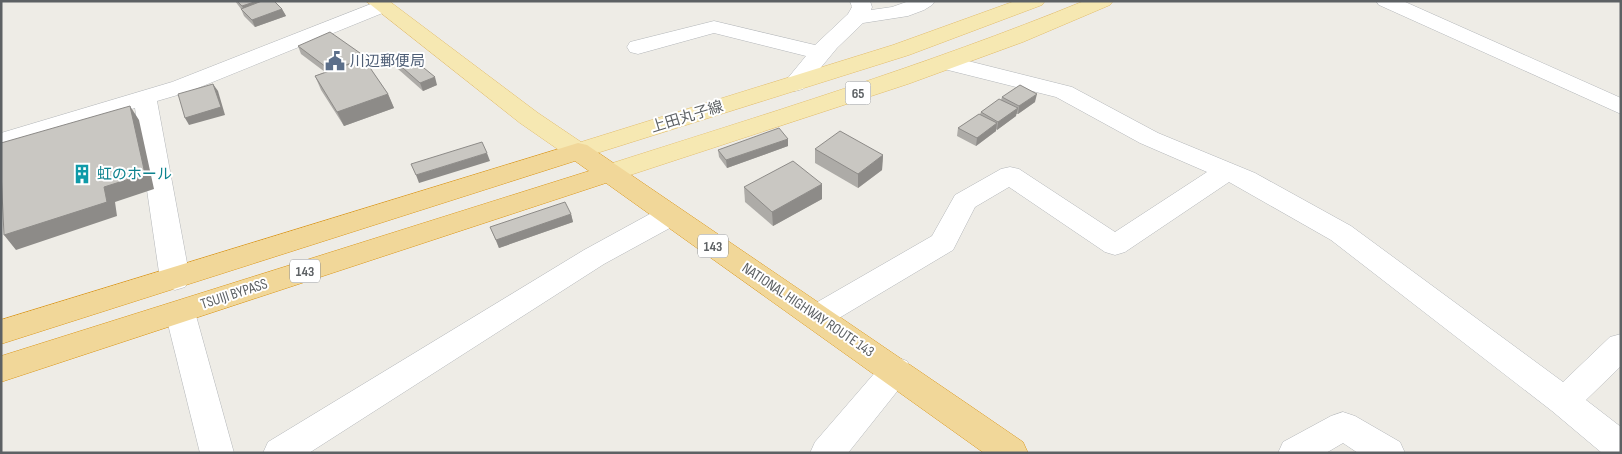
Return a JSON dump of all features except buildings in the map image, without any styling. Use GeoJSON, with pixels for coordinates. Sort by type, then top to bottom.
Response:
{"type":"FeatureCollection","features":[{"type":"Feature","properties":{"kind":"highway","name":"NATIONAL HIGHWAY ROUTE 143"},"geometry":{"type":"LineString","coordinates":[[578,151],[669,216],[896,370],[1011,453]]}},
{"type":"Feature","properties":{"kind":"highway","name":"143"},"geometry":{"type":"LineString","coordinates":[[1,332],[578,151]]}},
{"type":"Feature","properties":{"kind":"highway","name":"TSUIJI BYPASS"},"geometry":{"type":"LineString","coordinates":[[1,368],[609,173]]}},
{"type":"Feature","properties":{"kind":"main road","name":"上田丸子線"},"geometry":{"type":"LineString","coordinates":[[578,151],[795,84],[949,33],[1035,1]]}},
{"type":"Feature","properties":{"kind":"main road","name":"上田丸子線"},"geometry":{"type":"LineString","coordinates":[[609,173],[948,63],[1103,1]]}},
{"type":"Feature","properties":{"kind":"main road"},"geometry":{"type":"LineString","coordinates":[[379,4],[529,118],[578,151]]}},
{"type":"Feature","properties":{"kind":"street"},"geometry":{"type":"LineString","coordinates":[[795,84],[860,8],[890,16],[914,8],[925,1]]}},
{"type":"Feature","properties":{"kind":"street"},"geometry":{"type":"LineString","coordinates":[[1386,1],[1621,107]]}},
{"type":"Feature","properties":{"kind":"street"},"geometry":{"type":"LineString","coordinates":[[1,141],[180,87],[379,4]]}},
{"type":"Feature","properties":{"kind":"street"},"geometry":{"type":"LineString","coordinates":[[638,47],[714,27],[820,53]]}},
{"type":"Feature","properties":{"kind":"street"},"geometry":{"type":"LineString","coordinates":[[948,63],[1064,92],[1149,138],[1246,179],[1341,233],[1564,401],[1621,448]]}},
{"type":"Feature","properties":{"kind":"street"},"geometry":{"type":"LineString","coordinates":[[145,98],[175,278]]}},
{"type":"Feature","properties":{"kind":"street"},"geometry":{"type":"LineString","coordinates":[[818,316],[943,242],[964,201],[1010,175],[1115,244],[1227,171]]}},
{"type":"Feature","properties":{"kind":"street"},"geometry":{"type":"LineString","coordinates":[[280,453],[594,258],[669,216]]}},
{"type":"Feature","properties":{"kind":"street"},"geometry":{"type":"LineString","coordinates":[[180,312],[216,453]]}},
{"type":"Feature","properties":{"kind":"street"},"geometry":{"type":"LineString","coordinates":[[1564,401],[1621,346]]}},
{"type":"Feature","properties":{"kind":"street"},"geometry":{"type":"LineString","coordinates":[[827,453],[896,370]]}},
{"type":"Feature","properties":{"kind":"street"},"geometry":{"type":"LineString","coordinates":[[1295,453],[1343,426],[1388,453]]}},
{"type":"Feature","properties":{"kind":"place","name":"川辺郵便局"},"geometry":{"type":"Point","coordinates":[335,61]}},
{"type":"Feature","properties":{"kind":"place","name":"虹のホール"},"geometry":{"type":"Point","coordinates":[82,174]}}]}
